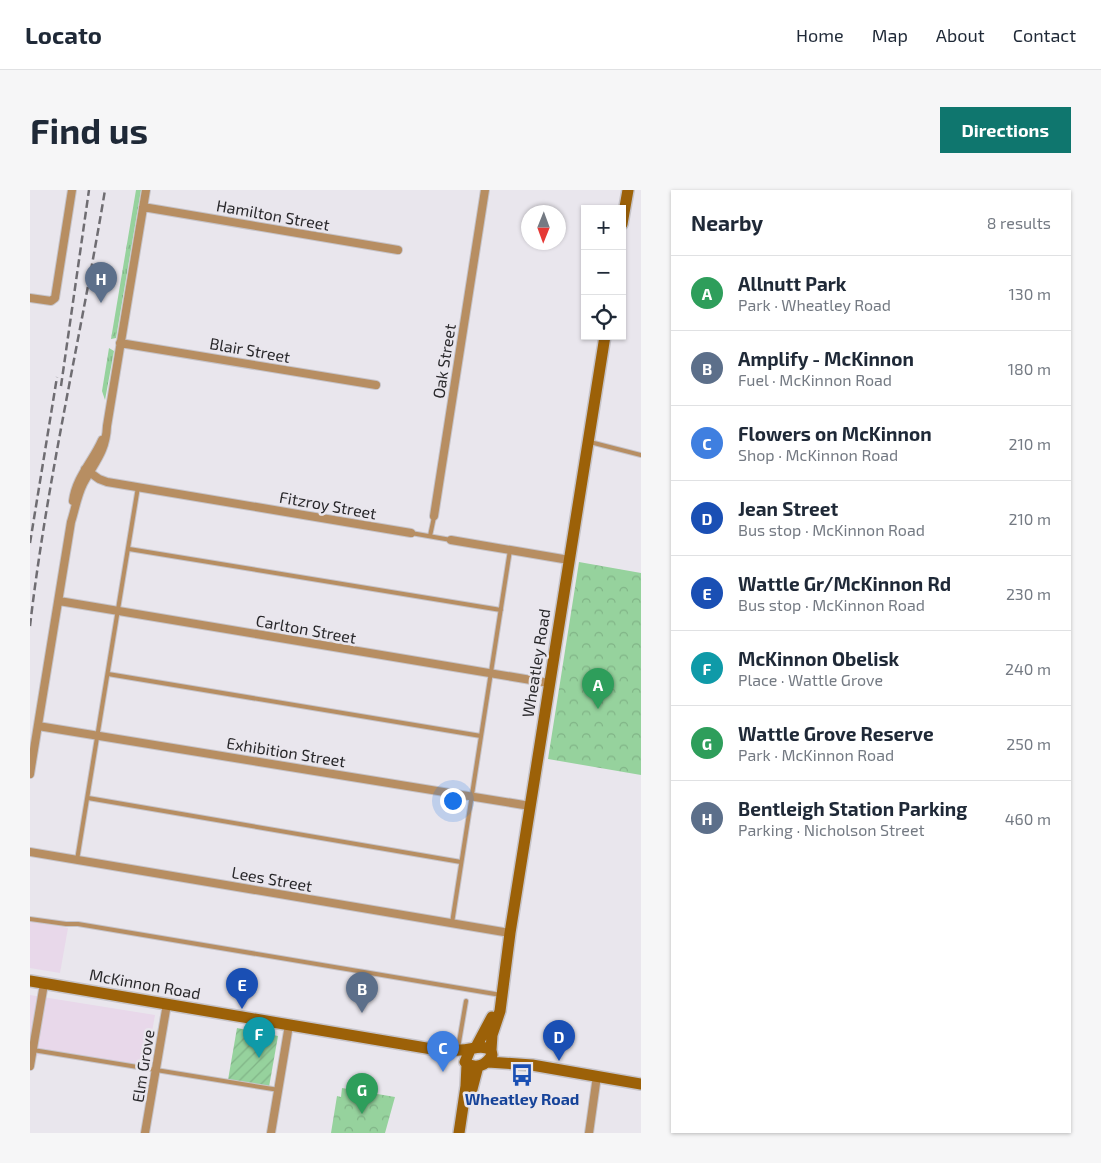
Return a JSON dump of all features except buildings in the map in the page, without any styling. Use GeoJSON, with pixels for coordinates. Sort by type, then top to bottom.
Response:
{"type":"FeatureCollection","features":[{"type":"Feature","properties":{"kind":"street"},"geometry":{"type":"LineString","coordinates":[[30,298],[51,301],[56,298],[72,190]]}},
{"type":"Feature","properties":{"kind":"street"},"geometry":{"type":"LineString","coordinates":[[30,774],[76,486],[88,471],[107,426],[146,190]]}},
{"type":"Feature","properties":{"kind":"street","name":"Oak Street"},"geometry":{"type":"LineString","coordinates":[[434,516],[485,190]]}},
{"type":"Feature","properties":{"kind":"street"},"geometry":{"type":"LineString","coordinates":[[625,205],[628,190]]}},
{"type":"Feature","properties":{"kind":"street","name":"Hamilton Street"},"geometry":{"type":"LineString","coordinates":[[143,207],[398,250]]}},
{"type":"Feature","properties":{"kind":"street","name":"Wheatley Road"},"geometry":{"type":"LineString","coordinates":[[459,1132],[487,1058],[500,1010],[510,932],[604,340]]}},
{"type":"Feature","properties":{"kind":"street","name":"Blair Street"},"geometry":{"type":"LineString","coordinates":[[120,343],[376,385]]}},
{"type":"Feature","properties":{"kind":"street","name":"Fitzroy Street"},"geometry":{"type":"LineString","coordinates":[[88,471],[107,482],[411,533]]}},
{"type":"Feature","properties":{"kind":"street","name":"Fitzroy Street"},"geometry":{"type":"LineString","coordinates":[[450,540],[569,560]]}},
{"type":"Feature","properties":{"kind":"street","name":"Carlton Street"},"geometry":{"type":"LineString","coordinates":[[58,601],[549,683]]}},
{"type":"Feature","properties":{"kind":"street","name":"Exhibition Street"},"geometry":{"type":"LineString","coordinates":[[38,726],[530,806]]}},
{"type":"Feature","properties":{"kind":"street","name":"Lees Street"},"geometry":{"type":"LineString","coordinates":[[30,852],[510,932]]}},
{"type":"Feature","properties":{"kind":"street","name":"McKinnon Road"},"geometry":{"type":"LineString","coordinates":[[30,981],[432,1049],[457,1050],[482,1047],[487,1058],[466,1063],[432,1049]]}},
{"type":"Feature","properties":{"kind":"street"},"geometry":{"type":"LineString","coordinates":[[30,1066],[44,984]]}},
{"type":"Feature","properties":{"kind":"street","name":"Wheatley Road"},"geometry":{"type":"LineString","coordinates":[[459,1132],[466,1086],[466,1063],[496,1011],[501,995]]}},
{"type":"Feature","properties":{"kind":"street","name":"Elm Grove"},"geometry":{"type":"LineString","coordinates":[[146,1133],[167,1004]]}},
{"type":"Feature","properties":{"kind":"street"},"geometry":{"type":"LineString","coordinates":[[272,1133],[289,1025]]}},
{"type":"Feature","properties":{"kind":"street"},"geometry":{"type":"LineString","coordinates":[[487,1058],[641,1084]]}},
{"type":"Feature","properties":{"kind":"street"},"geometry":{"type":"LineString","coordinates":[[588,1133],[598,1076]]}},
{"type":"Feature","properties":{"kind":"lane"},"geometry":{"type":"LineString","coordinates":[[588,441],[641,455]]}},
{"type":"Feature","properties":{"kind":"lane"},"geometry":{"type":"LineString","coordinates":[[78,860],[138,487]]}},
{"type":"Feature","properties":{"kind":"lane","name":"Oak Street"},"geometry":{"type":"LineString","coordinates":[[430,536],[434,516]]}},
{"type":"Feature","properties":{"kind":"lane","name":"Fitzroy Street"},"geometry":{"type":"LineString","coordinates":[[411,533],[450,540]]}},
{"type":"Feature","properties":{"kind":"lane"},"geometry":{"type":"LineString","coordinates":[[129,549],[501,610]]}},
{"type":"Feature","properties":{"kind":"lane"},"geometry":{"type":"LineString","coordinates":[[452,923],[510,550]]}},
{"type":"Feature","properties":{"kind":"lane"},"geometry":{"type":"LineString","coordinates":[[108,674],[480,736]]}},
{"type":"Feature","properties":{"kind":"lane"},"geometry":{"type":"LineString","coordinates":[[88,798],[461,862]]}},
{"type":"Feature","properties":{"kind":"lane"},"geometry":{"type":"LineString","coordinates":[[30,918],[78,924],[501,995]]}},
{"type":"Feature","properties":{"kind":"lane"},"geometry":{"type":"LineString","coordinates":[[457,1050],[466,1002]]}},
{"type":"Feature","properties":{"kind":"lane"},"geometry":{"type":"LineString","coordinates":[[33,1050],[278,1090]]}},
{"type":"Feature","properties":{"kind":"shaded area"},"geometry":{"type":"Polygon","coordinates":[[[30,921],[68,928],[60,973],[30,968],[30,921]]]}},
{"type":"Feature","properties":{"kind":"shaded area"},"geometry":{"type":"Polygon","coordinates":[[[30,995],[155,1015],[145,1071],[42,1054],[30,1059],[30,995]]]}},
{"type":"Feature","properties":{"kind":"green space"},"geometry":{"type":"Polygon","coordinates":[[[136,190],[141,190],[116,338],[111,339],[136,190]]]}},
{"type":"Feature","properties":{"kind":"green space"},"geometry":{"type":"Polygon","coordinates":[[[109,348],[114,351],[105,400],[102,391],[109,348]]]}},
{"type":"Feature","properties":{"kind":"green space"},"geometry":{"type":"Polygon","coordinates":[[[579,562],[641,573],[641,775],[548,759],[579,562]]]}},
{"type":"Feature","properties":{"kind":"green space"},"geometry":{"type":"Polygon","coordinates":[[[237,1028],[278,1036],[269,1087],[228,1080],[237,1028]]]}},
{"type":"Feature","properties":{"kind":"green space"},"geometry":{"type":"Polygon","coordinates":[[[342,1088],[395,1097],[385,1133],[331,1133],[337,1096],[341,1097],[342,1088]]]}},
{"type":"Feature","properties":{"kind":"railway"},"geometry":{"type":"LineString","coordinates":[[61,386],[89,190]]}},
{"type":"Feature","properties":{"kind":"railway"},"geometry":{"type":"LineString","coordinates":[[30,626],[55,462],[105,190]]}},
{"type":"Feature","properties":{"kind":"railway"},"geometry":{"type":"LineString","coordinates":[[30,543],[57,377]]}},
{"type":"Feature","properties":{"kind":"place","name":"Bentleigh Station Parking"},"geometry":{"type":"Point","coordinates":[101,303]}},
{"type":"Feature","properties":{"kind":"place","name":"Allnutt Park"},"geometry":{"type":"Point","coordinates":[598,709]}},
{"type":"Feature","properties":{"kind":"place","name":"Wattle Gr/McKinnon Rd"},"geometry":{"type":"Point","coordinates":[242,1009]}},
{"type":"Feature","properties":{"kind":"place","name":"Amplify - McKinnon"},"geometry":{"type":"Point","coordinates":[362,1013]}},
{"type":"Feature","properties":{"kind":"place","name":"McKinnon Obelisk"},"geometry":{"type":"Point","coordinates":[259,1058]}},
{"type":"Feature","properties":{"kind":"place","name":"Jean Street"},"geometry":{"type":"Point","coordinates":[559,1061]}},
{"type":"Feature","properties":{"kind":"place","name":"Flowers on McKinnon"},"geometry":{"type":"Point","coordinates":[443,1072]}},
{"type":"Feature","properties":{"kind":"place","name":"Wheatley Road"},"geometry":{"type":"Point","coordinates":[522,1075]}},
{"type":"Feature","properties":{"kind":"place","name":"Wattle Grove Reserve"},"geometry":{"type":"Point","coordinates":[362,1114]}}]}
